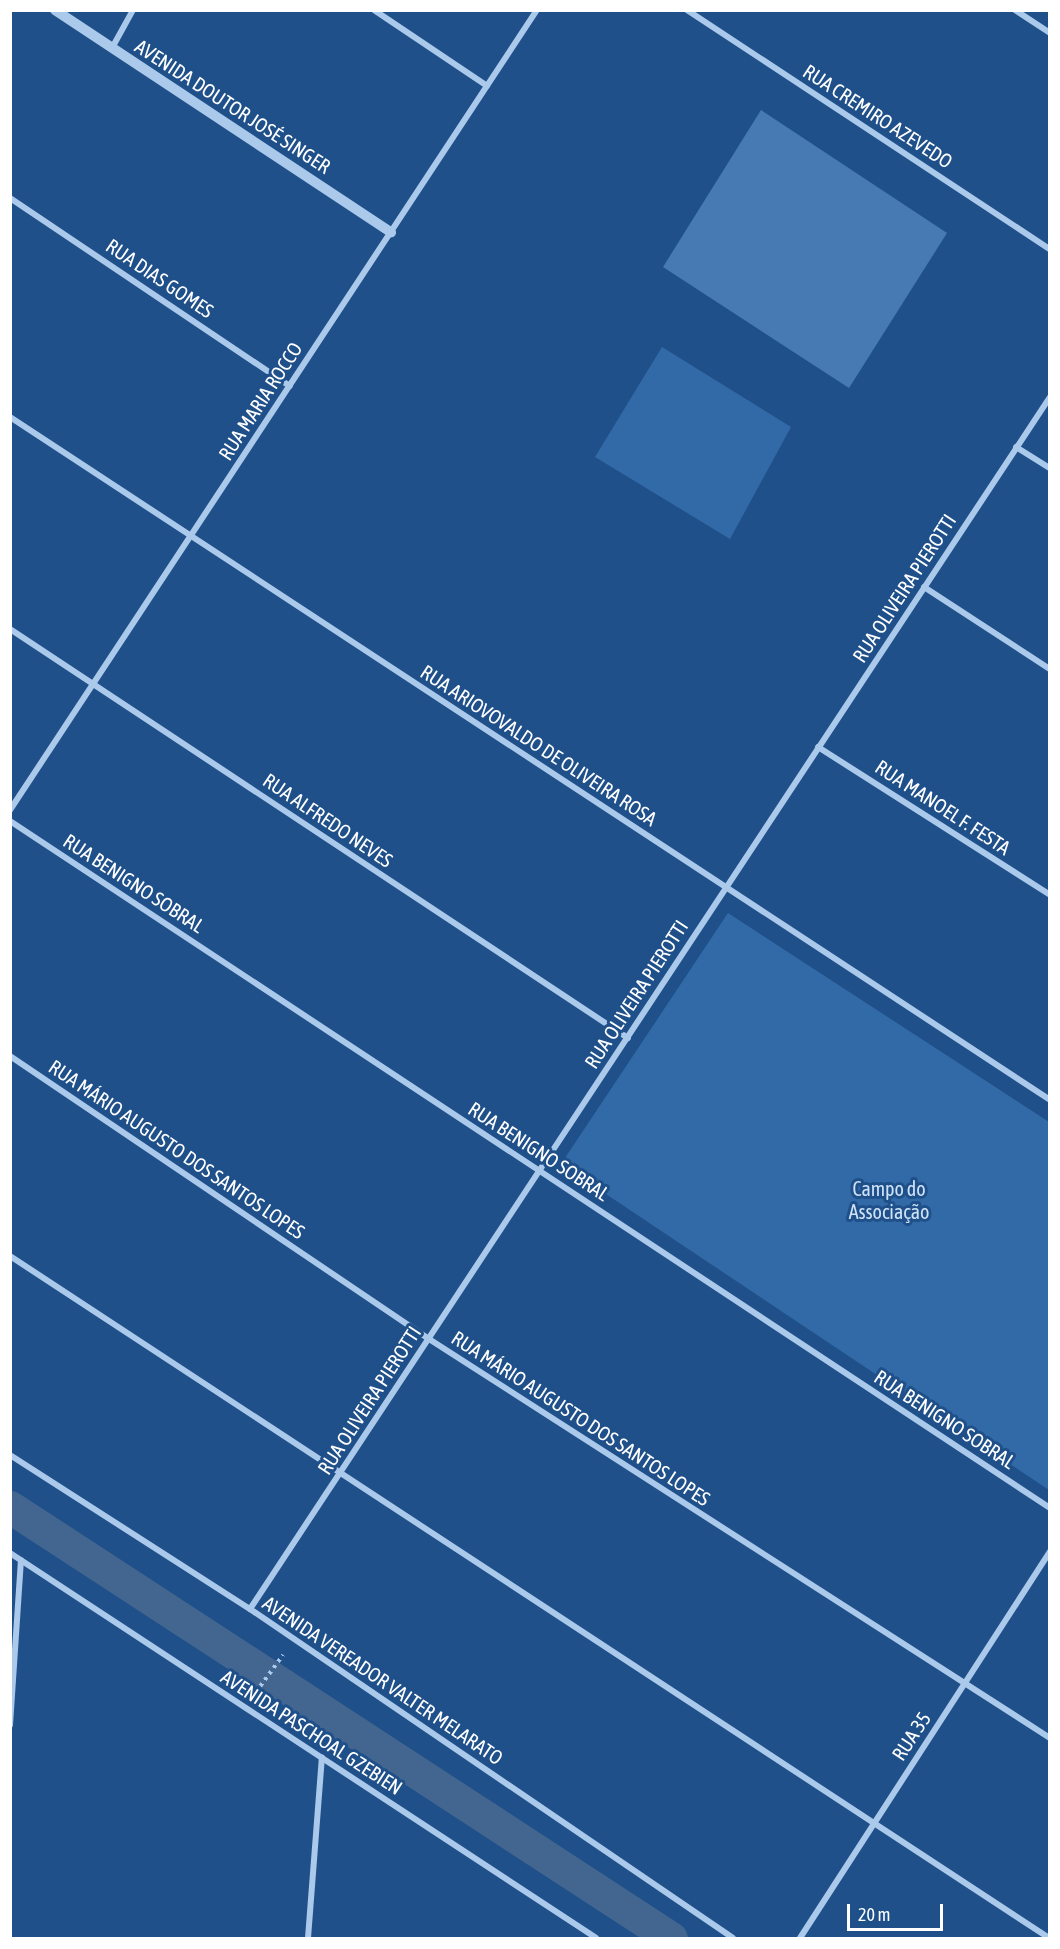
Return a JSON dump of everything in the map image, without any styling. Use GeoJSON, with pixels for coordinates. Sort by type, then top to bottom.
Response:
{"type":"FeatureCollection","features":[{"type":"Feature","properties":{"kind":"street","name":"AVENIDA DOUTOR JOSÉ SINGER"},"geometry":{"type":"LineString","coordinates":[[55,10],[391,232]]}},
{"type":"Feature","properties":{"kind":"street"},"geometry":{"type":"LineString","coordinates":[[111,48],[134,10]]}},
{"type":"Feature","properties":{"kind":"street"},"geometry":{"type":"LineString","coordinates":[[374,10],[488,86]]}},
{"type":"Feature","properties":{"kind":"street","name":"RUA MARIA ROCCO"},"geometry":{"type":"LineString","coordinates":[[10,810],[537,10]]}},
{"type":"Feature","properties":{"kind":"street","name":"RUA CREMIRO AZEVEDO"},"geometry":{"type":"LineString","coordinates":[[687,10],[1050,249]]}},
{"type":"Feature","properties":{"kind":"street"},"geometry":{"type":"LineString","coordinates":[[1015,10],[1050,33]]}},
{"type":"Feature","properties":{"kind":"street","name":"RUA DIAS GOMES"},"geometry":{"type":"LineString","coordinates":[[10,198],[290,386]]}},
{"type":"Feature","properties":{"kind":"street","name":"RUA OLIVEIRA PIEROTTI"},"geometry":{"type":"LineString","coordinates":[[250,1609],[1050,397]]}},
{"type":"Feature","properties":{"kind":"street","name":"RUA ARIOVOVALDO DE OLIVEIRA ROSA"},"geometry":{"type":"LineString","coordinates":[[10,417],[1050,1100]]}},
{"type":"Feature","properties":{"kind":"street"},"geometry":{"type":"LineString","coordinates":[[1016,447],[1050,468]]}},
{"type":"Feature","properties":{"kind":"street"},"geometry":{"type":"LineString","coordinates":[[924,587],[1050,669]]}},
{"type":"Feature","properties":{"kind":"street","name":"RUA ALFREDO NEVES"},"geometry":{"type":"LineString","coordinates":[[10,629],[628,1038]]}},
{"type":"Feature","properties":{"kind":"street","name":"RUA MANOEL F. FESTA"},"geometry":{"type":"LineString","coordinates":[[818,747],[1050,895]]}},
{"type":"Feature","properties":{"kind":"street","name":"RUA BENIGNO SOBRAL"},"geometry":{"type":"LineString","coordinates":[[10,821],[1050,1508]]}},
{"type":"Feature","properties":{"kind":"street","name":"RUA MÁRIO AUGUSTO DOS SANTOS LOPES"},"geometry":{"type":"LineString","coordinates":[[10,1056],[429,1339],[1050,1738]]}},
{"type":"Feature","properties":{"kind":"street"},"geometry":{"type":"LineString","coordinates":[[10,1256],[1049,1938]]}},
{"type":"Feature","properties":{"kind":"street","name":"AVENIDA VEREADOR VALTER MELARATO"},"geometry":{"type":"LineString","coordinates":[[10,1455],[250,1609],[733,1938]]}},
{"type":"Feature","properties":{"kind":"street","name":"RUA 35"},"geometry":{"type":"LineString","coordinates":[[800,1938],[1050,1551]]}},
{"type":"Feature","properties":{"kind":"street","name":"AVENIDA PASCHOAL GZEBIEN"},"geometry":{"type":"LineString","coordinates":[[10,1553],[596,1938]]}},
{"type":"Feature","properties":{"kind":"street"},"geometry":{"type":"LineString","coordinates":[[10,1725],[21,1560]]}},
{"type":"Feature","properties":{"kind":"street"},"geometry":{"type":"LineString","coordinates":[[308,1938],[322,1758]]}},
{"type":"Feature","properties":{"kind":"path"},"geometry":{"type":"LineString","coordinates":[[263,1683],[283,1656]]}},
{"type":"Feature","properties":{"kind":"green space"},"geometry":{"type":"Polygon","coordinates":[[[662,347],[791,427],[730,539],[595,457],[662,347]]]}},
{"type":"Feature","properties":{"kind":"green space","name":"Campo do Associação"},"geometry":{"type":"Polygon","coordinates":[[[728,913],[1049,1122],[1049,1490],[561,1164],[728,913]]]}},
{"type":"Feature","properties":{"kind":"building"},"geometry":{"type":"Polygon","coordinates":[[[761,110],[947,233],[849,388],[663,267],[761,110]]]}},
{"type":"Feature","properties":{"kind":"waterway"},"geometry":{"type":"LineString","coordinates":[[10,1507],[671,1938]]}}]}
